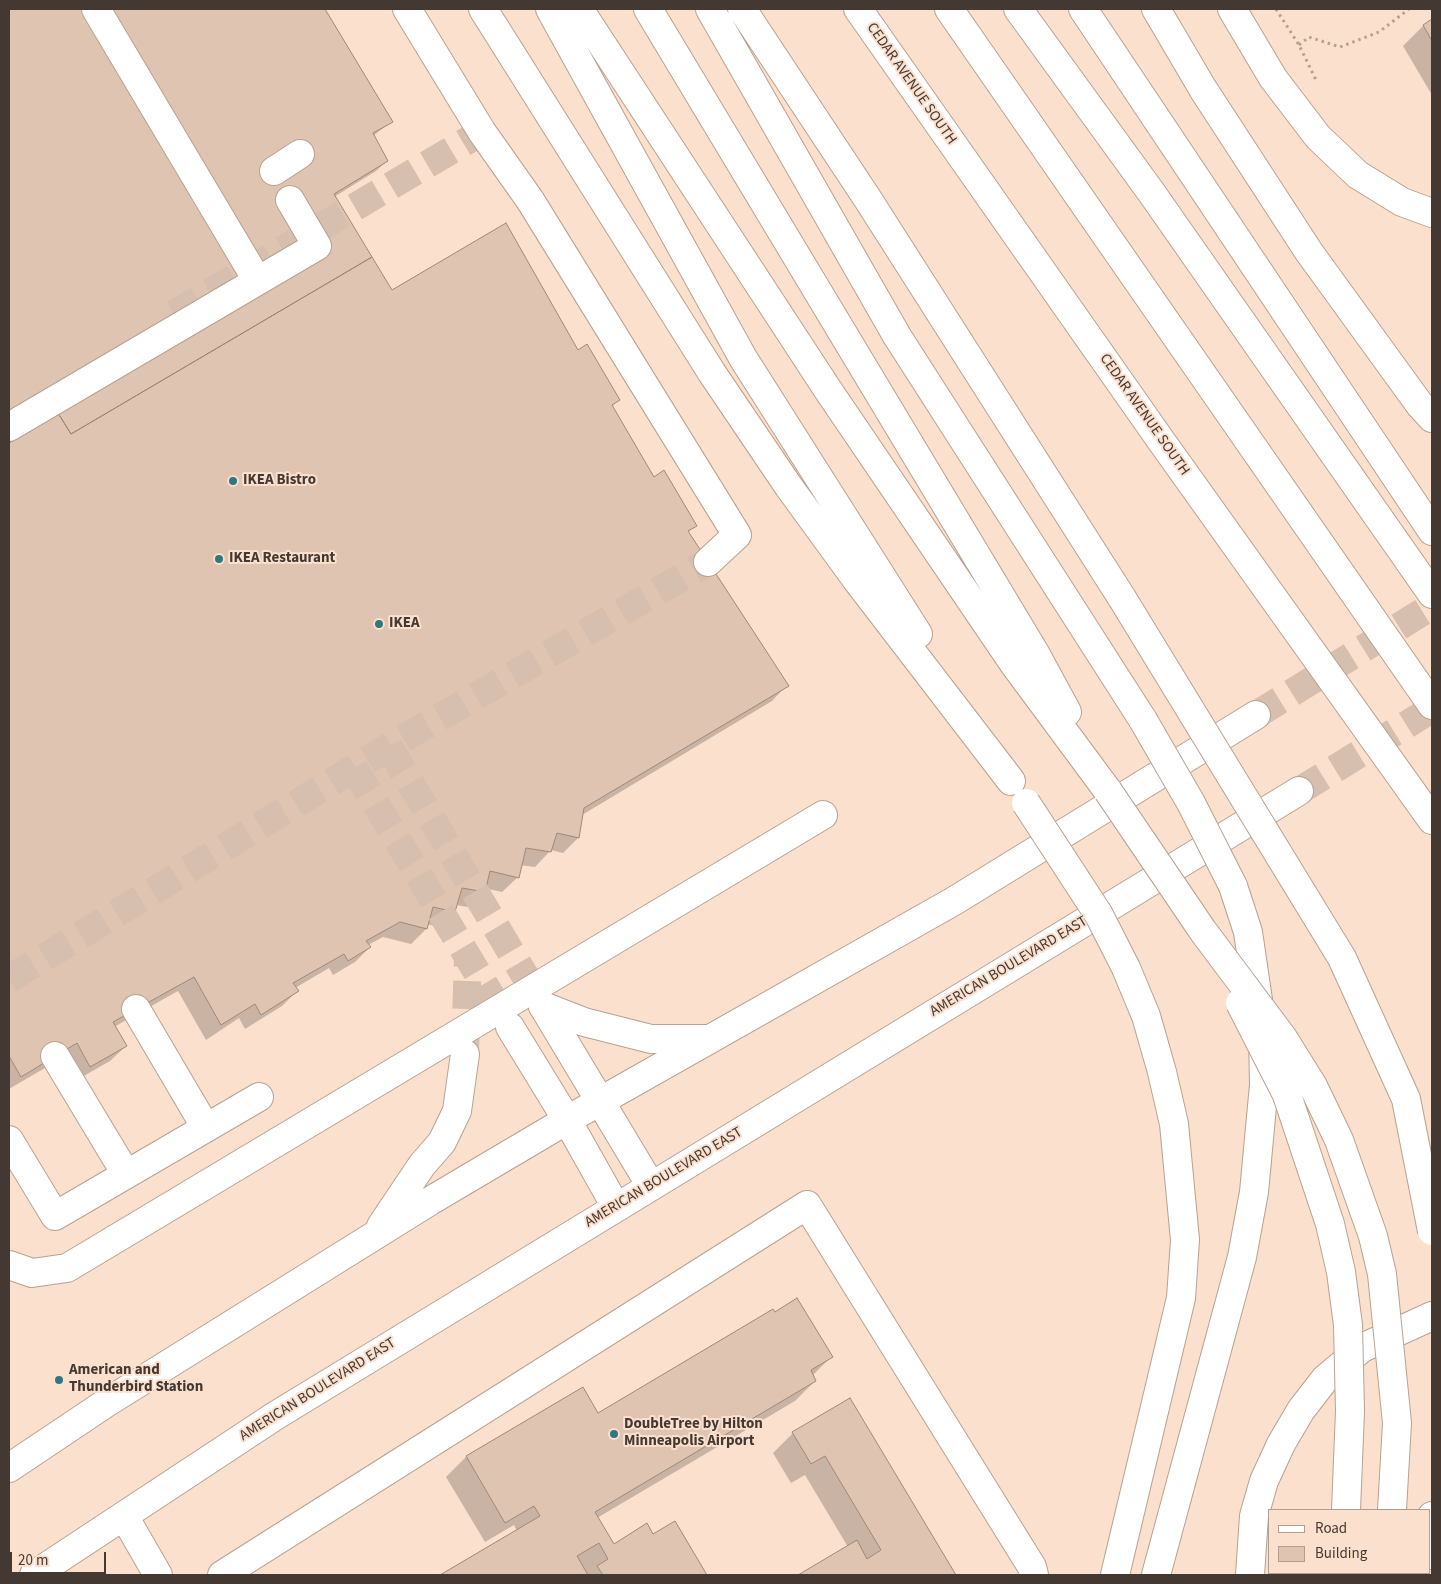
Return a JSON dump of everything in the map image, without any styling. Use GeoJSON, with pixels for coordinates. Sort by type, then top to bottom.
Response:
{"type":"FeatureCollection","features":[{"type":"Feature","properties":{"kind":"main road"},"geometry":{"type":"LineString","coordinates":[[96,9],[257,280]]}},
{"type":"Feature","properties":{"kind":"main road"},"geometry":{"type":"LineString","coordinates":[[407,9],[482,132],[530,200],[738,535],[708,562]]}},
{"type":"Feature","properties":{"kind":"main road"},"geometry":{"type":"LineString","coordinates":[[483,9],[712,373],[789,487],[856,579],[1011,781]]}},
{"type":"Feature","properties":{"kind":"main road"},"geometry":{"type":"LineString","coordinates":[[550,9],[744,358],[1011,781],[1099,916],[1126,968],[1146,1016],[1170,1107],[1176,1144],[1185,1240],[1181,1298],[1115,1575]]}},
{"type":"Feature","properties":{"kind":"main road"},"geometry":{"type":"LineString","coordinates":[[579,9],[828,390],[1024,658]]}},
{"type":"Feature","properties":{"kind":"main road"},"geometry":{"type":"LineString","coordinates":[[648,9],[1024,658],[1108,791],[1203,931],[1283,1038],[1313,1086],[1339,1140],[1373,1236],[1383,1283],[1397,1423],[1392,1509]]}},
{"type":"Feature","properties":{"kind":"main road"},"geometry":{"type":"LineString","coordinates":[[710,9],[897,336],[1143,720],[1191,803],[1233,886],[1248,932],[1263,1034],[1264,1085],[1254,1192],[1242,1257],[1156,1575]]}},
{"type":"Feature","properties":{"kind":"main road"},"geometry":{"type":"LineString","coordinates":[[742,9],[869,201],[1122,598],[1342,958],[1406,1099],[1432,1232]]}},
{"type":"Feature","properties":{"kind":"main road","name":"CEDAR AVENUE SOUTH"},"geometry":{"type":"LineString","coordinates":[[858,9],[1162,442],[1432,820]]}},
{"type":"Feature","properties":{"kind":"main road"},"geometry":{"type":"LineString","coordinates":[[949,9],[1432,705]]}},
{"type":"Feature","properties":{"kind":"main road"},"geometry":{"type":"LineString","coordinates":[[1018,9],[1151,192],[1432,594]]}},
{"type":"Feature","properties":{"kind":"main road"},"geometry":{"type":"LineString","coordinates":[[1083,9],[1432,531]]}},
{"type":"Feature","properties":{"kind":"main road"},"geometry":{"type":"LineString","coordinates":[[1146,9],[1203,89],[1309,252],[1420,405],[1432,418]]}},
{"type":"Feature","properties":{"kind":"main road"},"geometry":{"type":"LineString","coordinates":[[1156,9],[1203,89]]}},
{"type":"Feature","properties":{"kind":"main road"},"geometry":{"type":"LineString","coordinates":[[1232,9],[1273,78],[1318,137],[1358,175],[1402,202],[1432,213]]}},
{"type":"Feature","properties":{"kind":"main road"},"geometry":{"type":"LineString","coordinates":[[274,171],[300,154]]}},
{"type":"Feature","properties":{"kind":"main road"},"geometry":{"type":"LineString","coordinates":[[9,427],[317,246],[290,200]]}},
{"type":"Feature","properties":{"kind":"main road"},"geometry":{"type":"LineString","coordinates":[[9,1468],[106,1403],[374,1235],[566,1120],[954,902],[1256,715]]}},
{"type":"Feature","properties":{"kind":"main road","name":"AMERICAN BOULEVARD EAST"},"geometry":{"type":"LineString","coordinates":[[34,1575],[275,1416],[1299,790]]}},
{"type":"Feature","properties":{"kind":"main road"},"geometry":{"type":"LineString","coordinates":[[9,1265],[32,1273],[66,1268],[823,815]]}},
{"type":"Feature","properties":{"kind":"main road"},"geometry":{"type":"LineString","coordinates":[[1203,931],[1287,1095],[1330,1224],[1341,1272],[1348,1325],[1350,1411],[1346,1509]]}},
{"type":"Feature","properties":{"kind":"main road"},"geometry":{"type":"LineString","coordinates":[[651,1186],[543,1006],[584,1022],[651,1040],[709,1039]]}},
{"type":"Feature","properties":{"kind":"main road"},"geometry":{"type":"LineString","coordinates":[[136,1010],[206,1128]]}},
{"type":"Feature","properties":{"kind":"main road"},"geometry":{"type":"LineString","coordinates":[[510,1027],[616,1207]]}},
{"type":"Feature","properties":{"kind":"main road"},"geometry":{"type":"LineString","coordinates":[[374,1235],[422,1165],[442,1142],[457,1111],[465,1054]]}},
{"type":"Feature","properties":{"kind":"main road"},"geometry":{"type":"LineString","coordinates":[[55,1056],[126,1174]]}},
{"type":"Feature","properties":{"kind":"main road"},"geometry":{"type":"LineString","coordinates":[[9,1140],[55,1216],[259,1097]]}},
{"type":"Feature","properties":{"kind":"main road"},"geometry":{"type":"LineString","coordinates":[[222,1575],[807,1205],[1026,1558],[1034,1575]]}},
{"type":"Feature","properties":{"kind":"main road"},"geometry":{"type":"LineString","coordinates":[[1250,1575],[1254,1516],[1264,1481],[1281,1444],[1301,1410],[1325,1379],[1362,1348],[1432,1316]]}},
{"type":"Feature","properties":{"kind":"main road"},"geometry":{"type":"LineString","coordinates":[[9,1446],[106,1403]]}},
{"type":"Feature","properties":{"kind":"main road"},"geometry":{"type":"LineString","coordinates":[[124,1516],[158,1575]]}},
{"type":"Feature","properties":{"kind":"main road"},"geometry":{"type":"LineString","coordinates":[[1431,1536],[1432,1516]]}},
{"type":"Feature","properties":{"kind":"path"},"geometry":{"type":"LineString","coordinates":[[1276,9],[1299,45],[1320,89]]}},
{"type":"Feature","properties":{"kind":"path"},"geometry":{"type":"LineString","coordinates":[[1299,45],[1309,37],[1340,47],[1379,32],[1409,9]]}},
{"type":"Feature","properties":{"kind":"building"},"geometry":{"type":"Polygon","coordinates":[[[9,9],[325,9],[393,122],[373,133],[388,161],[334,194],[372,257],[71,434],[58,413],[9,443],[9,9]]]}},
{"type":"Feature","properties":{"kind":"building"},"geometry":{"type":"Polygon","coordinates":[[[1432,19],[1432,41],[1423,25],[1432,19]]]}},
{"type":"Feature","properties":{"kind":"building","name":"IKEA"},"geometry":{"type":"Polygon","coordinates":[[[506,223],[578,350],[587,344],[620,400],[612,405],[654,477],[664,470],[697,526],[688,531],[789,686],[584,808],[579,838],[557,833],[551,852],[526,848],[519,878],[490,871],[485,892],[462,888],[455,912],[433,907],[427,929],[400,922],[366,941],[371,947],[348,961],[344,954],[293,983],[299,991],[261,1015],[255,1004],[221,1025],[194,977],[113,1022],[127,1046],[90,1067],[77,1043],[21,1077],[9,1056],[9,443],[58,413],[71,434],[372,257],[392,290],[506,223]]]}},
{"type":"Feature","properties":{"kind":"building","name":"DoubleTree by Hilton Minneapolis Airport"},"geometry":{"type":"Polygon","coordinates":[[[797,1298],[833,1357],[811,1370],[816,1381],[595,1512],[614,1544],[647,1523],[653,1534],[675,1521],[707,1575],[603,1575],[597,1566],[608,1559],[599,1543],[577,1556],[588,1575],[440,1575],[540,1516],[534,1506],[505,1523],[466,1456],[583,1387],[598,1413],[773,1309],[775,1312],[797,1298]]]}},
{"type":"Feature","properties":{"kind":"building","name":"DoubleTree by Hilton Minneapolis Airport"},"geometry":{"type":"Polygon","coordinates":[[[850,1398],[956,1575],[798,1575],[857,1540],[867,1559],[881,1550],[825,1456],[811,1464],[792,1432],[850,1398]]]}},
{"type":"Feature","properties":{"kind":"tunnel"},"geometry":{"type":"LineString","coordinates":[[174,314],[482,132]]}},
{"type":"Feature","properties":{"kind":"tunnel"},"geometry":{"type":"LineString","coordinates":[[9,979],[397,742],[708,562]]}},
{"type":"Feature","properties":{"kind":"tunnel"},"geometry":{"type":"LineString","coordinates":[[1256,715],[1432,606]]}},
{"type":"Feature","properties":{"kind":"tunnel"},"geometry":{"type":"LineString","coordinates":[[1299,791],[1432,709]]}},
{"type":"Feature","properties":{"kind":"tunnel"},"geometry":{"type":"LineString","coordinates":[[389,747],[543,1006]]}},
{"type":"Feature","properties":{"kind":"tunnel"},"geometry":{"type":"LineString","coordinates":[[354,768],[510,1027]]}},
{"type":"Feature","properties":{"kind":"tunnel"},"geometry":{"type":"LineString","coordinates":[[465,1051],[468,958]]}},
{"type":"Feature","properties":{"kind":"place","name":"IKEA Bistro"},"geometry":{"type":"Point","coordinates":[233,481]}},
{"type":"Feature","properties":{"kind":"place","name":"IKEA Restaurant"},"geometry":{"type":"Point","coordinates":[219,559]}},
{"type":"Feature","properties":{"kind":"place","name":"IKEA"},"geometry":{"type":"Point","coordinates":[379,624]}},
{"type":"Feature","properties":{"kind":"place","name":"American and Thunderbird Station"},"geometry":{"type":"Point","coordinates":[59,1380]}},
{"type":"Feature","properties":{"kind":"place","name":"DoubleTree by Hilton Minneapolis Airport"},"geometry":{"type":"Point","coordinates":[614,1434]}}]}
